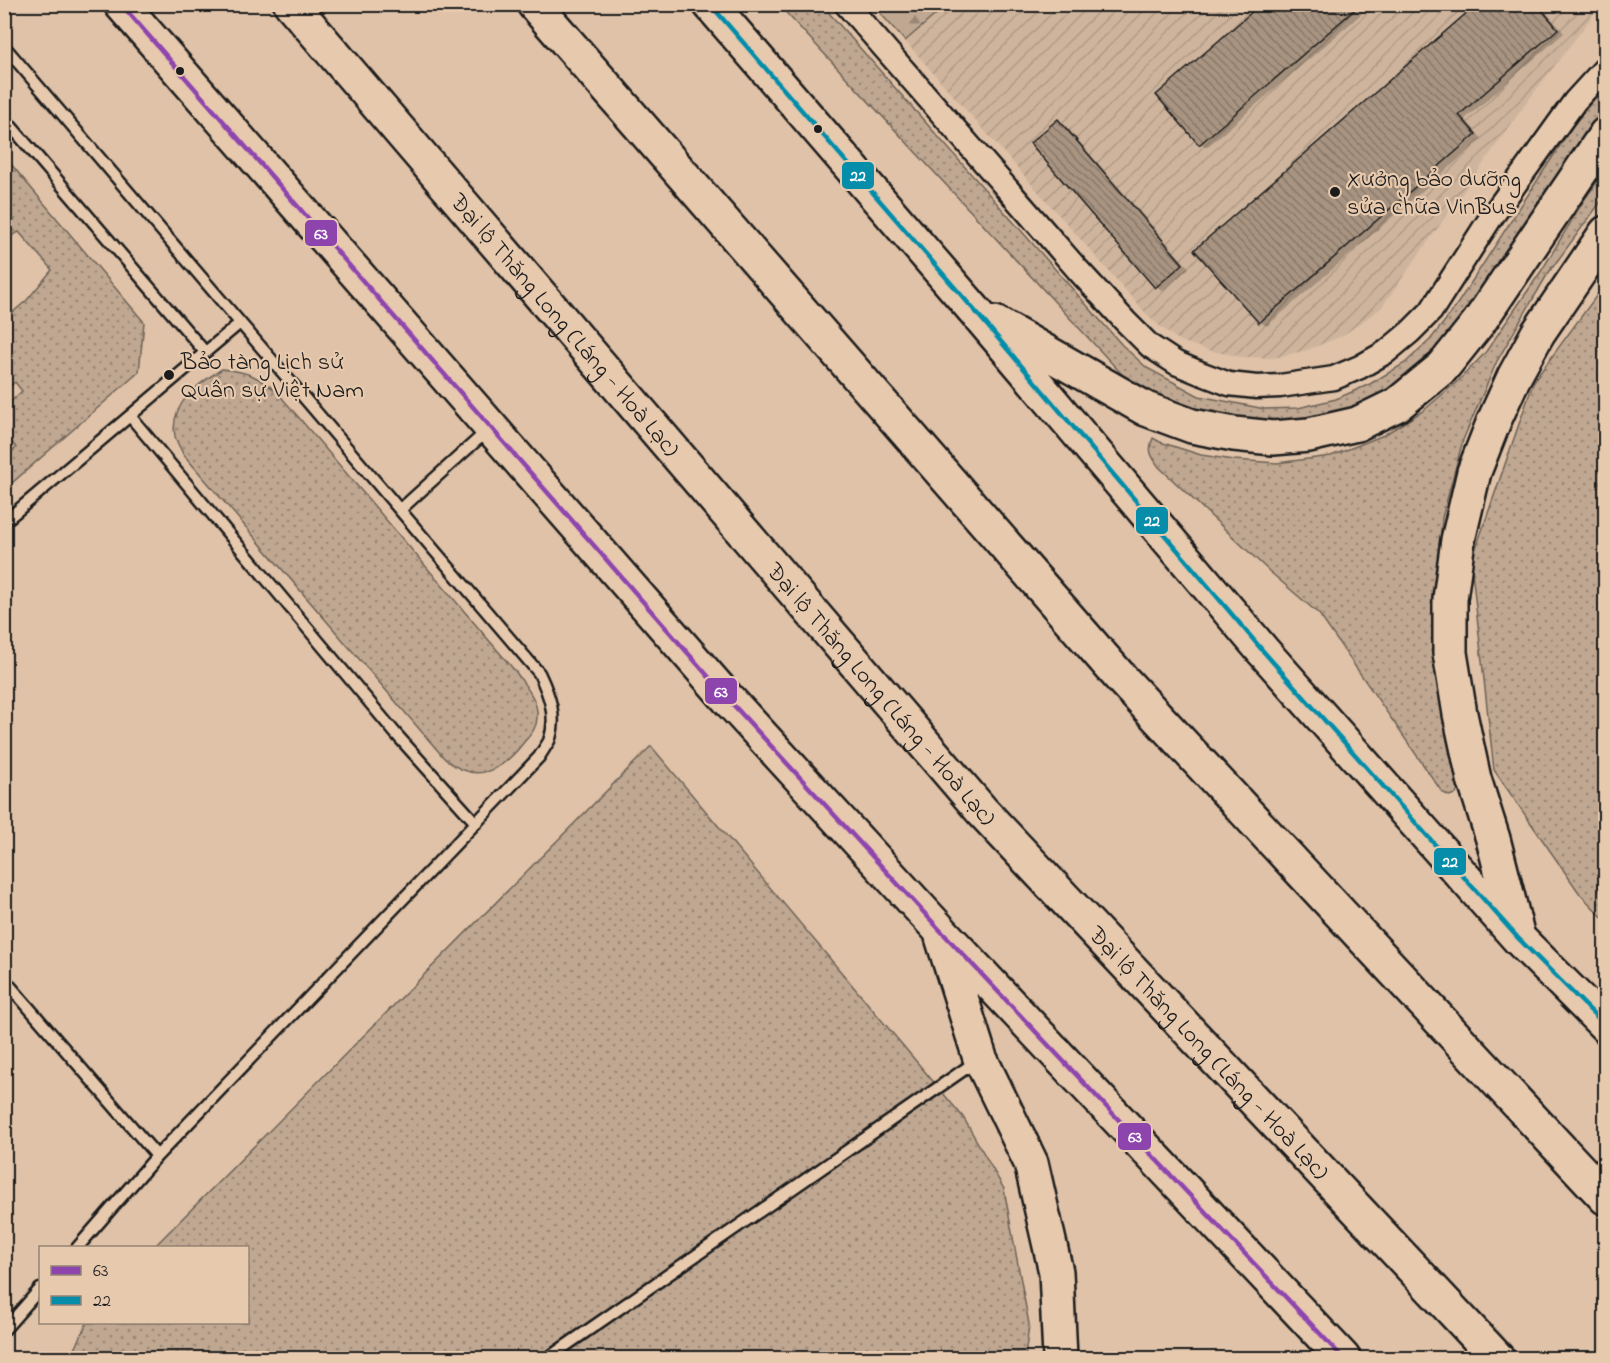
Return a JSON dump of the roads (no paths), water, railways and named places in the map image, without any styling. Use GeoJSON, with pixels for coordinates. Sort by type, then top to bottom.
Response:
{"type":"FeatureCollection","features":[{"type":"Feature","properties":{"kind":"main road"},"geometry":{"type":"LineString","coordinates":[[122,4],[729,699],[939,929],[1343,1359]]}},
{"type":"Feature","properties":{"kind":"main road","name":"Đại lộ Thăng Long (Láng - Hoà Lạc)"},"geometry":{"type":"LineString","coordinates":[[291,4],[982,811],[1497,1359]]}},
{"type":"Feature","properties":{"kind":"main road"},"geometry":{"type":"LineString","coordinates":[[534,4],[1120,677],[1605,1198]]}},
{"type":"Feature","properties":{"kind":"main road"},"geometry":{"type":"LineString","coordinates":[[710,4],[1263,651],[1518,938],[1605,1026]]}},
{"type":"Feature","properties":{"kind":"main road"},"geometry":{"type":"LineString","coordinates":[[975,312],[1146,410],[1192,426],[1273,438],[1310,435],[1357,424],[1398,404],[1443,367],[1479,322],[1605,134]]}},
{"type":"Feature","properties":{"kind":"main road"},"geometry":{"type":"LineString","coordinates":[[1518,938],[1493,839],[1474,779],[1460,714],[1450,653],[1450,599],[1458,540],[1474,472],[1494,421],[1538,333],[1605,233]]}},
{"type":"Feature","properties":{"kind":"main road"},"geometry":{"type":"LineString","coordinates":[[939,929],[980,1058],[1030,1163],[1056,1272],[1060,1359]]}},
{"type":"Feature","properties":{"kind":"street"},"geometry":{"type":"LineString","coordinates":[[846,4],[1086,278],[1150,346],[1176,363],[1200,374],[1229,384],[1257,387],[1334,378],[1386,352],[1410,332],[1431,311],[1490,219],[1575,101],[1605,67]]}},
{"type":"Feature","properties":{"kind":"lane"},"geometry":{"type":"LineString","coordinates":[[4,46],[539,673],[550,696],[553,716],[549,740],[539,757],[157,1156],[79,1246]]}},
{"type":"Feature","properties":{"kind":"lane"},"geometry":{"type":"LineString","coordinates":[[4,118],[205,352]]}},
{"type":"Feature","properties":{"kind":"lane"},"geometry":{"type":"LineString","coordinates":[[4,522],[240,323]]}},
{"type":"Feature","properties":{"kind":"lane"},"geometry":{"type":"LineString","coordinates":[[130,416],[396,734],[476,823]]}},
{"type":"Feature","properties":{"kind":"lane"},"geometry":{"type":"LineString","coordinates":[[401,509],[492,427]]}},
{"type":"Feature","properties":{"kind":"lane"},"geometry":{"type":"LineString","coordinates":[[4,979],[157,1156]]}},
{"type":"Feature","properties":{"kind":"lane"},"geometry":{"type":"LineString","coordinates":[[548,1359],[980,1058]]}},
{"type":"Feature","properties":{"kind":"lane"},"geometry":{"type":"LineString","coordinates":[[4,1330],[39,1290]]}},
{"type":"Feature","properties":{"kind":"place","name":"Xưởng bảo dưỡng sửa chữa VinBus"},"geometry":{"type":"Point","coordinates":[1335,192]}},
{"type":"Feature","properties":{"kind":"place","name":"Bảo tàng Lịch sử Quân sự Việt Nam"},"geometry":{"type":"Point","coordinates":[169,375]}}]}
